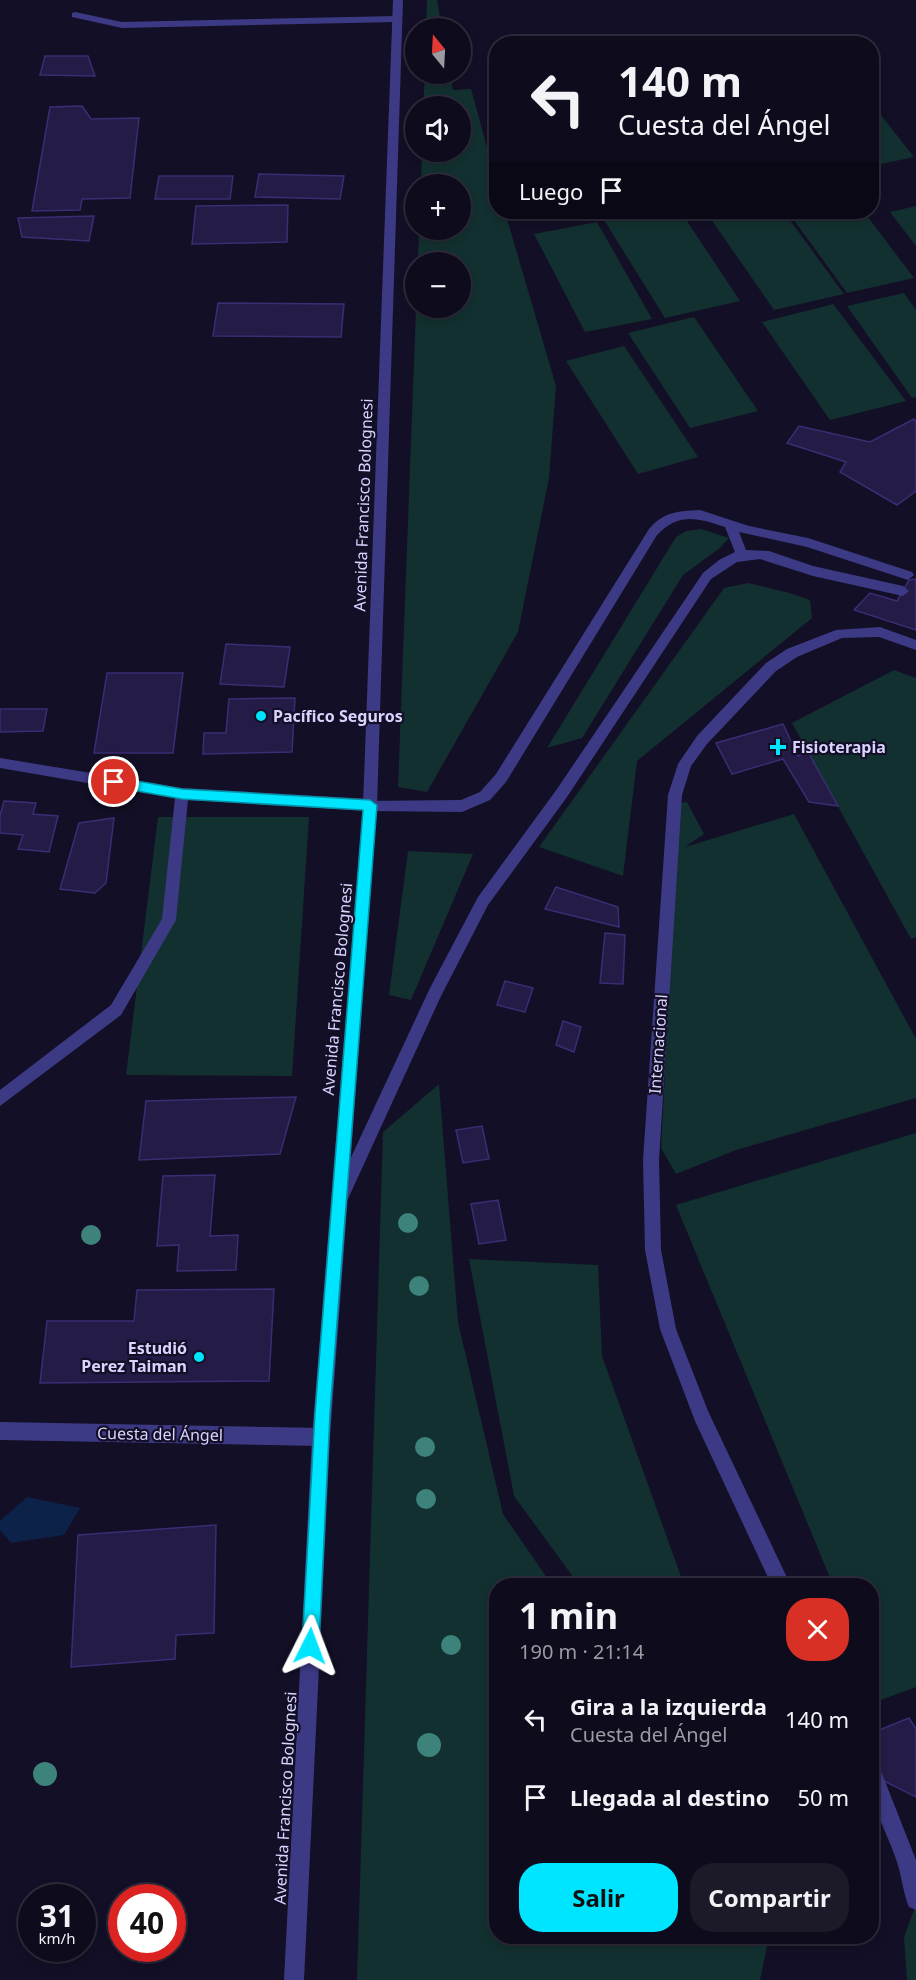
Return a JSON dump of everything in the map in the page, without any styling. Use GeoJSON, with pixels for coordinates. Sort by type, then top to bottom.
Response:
{"type":"FeatureCollection","features":[{"type":"Feature","properties":{"kind":"street","name":"Avenida Francisco Bolognesi"},"geometry":{"type":"LineString","coordinates":[[294,1980],[321,1437],[370,805],[398,0]]}},
{"type":"Feature","properties":{"kind":"street"},"geometry":{"type":"LineString","coordinates":[[75,15],[122,25],[397,19]]}},
{"type":"Feature","properties":{"kind":"street"},"geometry":{"type":"LineString","coordinates":[[0,763],[182,794],[370,805],[462,806],[485,796],[501,778],[653,532],[664,520],[681,514],[700,514],[730,524],[808,543],[908,575]]}},
{"type":"Feature","properties":{"kind":"street"},"geometry":{"type":"LineString","coordinates":[[730,524],[742,555]]}},
{"type":"Feature","properties":{"kind":"street"},"geometry":{"type":"LineString","coordinates":[[338,1202],[435,993],[483,901],[562,793],[707,576],[723,562],[742,555],[767,556],[811,570],[903,591]]}},
{"type":"Feature","properties":{"kind":"street","name":"Internacional"},"geometry":{"type":"LineString","coordinates":[[778,1578],[700,1415],[669,1329],[653,1250],[651,1160],[675,795],[685,764],[702,740],[771,667],[792,653],[841,633],[880,632],[916,645]]}},
{"type":"Feature","properties":{"kind":"street"},"geometry":{"type":"LineString","coordinates":[[0,1099],[116,1010],[122,1000],[169,920],[182,794]]}},
{"type":"Feature","properties":{"kind":"street","name":"Cuesta del Ángel"},"geometry":{"type":"LineString","coordinates":[[0,1431],[321,1437]]}},
{"type":"Feature","properties":{"kind":"street"},"geometry":{"type":"LineString","coordinates":[[879,1791],[907,1862],[916,1900]]}},
{"type":"Feature","properties":{"kind":"green space"},"geometry":{"type":"Polygon","coordinates":[[[427,0],[437,0],[440,18],[426,18],[427,0]]]}},
{"type":"Feature","properties":{"kind":"green space"},"geometry":{"type":"Polygon","coordinates":[[[424,84],[452,84],[453,90],[471,89],[489,155],[489,219],[507,219],[556,386],[549,478],[518,632],[427,792],[398,787],[416,318],[471,318],[471,252],[418,252],[419,240],[471,240],[471,174],[421,174],[422,162],[471,162],[471,96],[424,96],[424,84]]]}},
{"type":"Feature","properties":{"kind":"green space"},"geometry":{"type":"Polygon","coordinates":[[[879,113],[914,157],[879,164],[879,113]]]}},
{"type":"Feature","properties":{"kind":"green space"},"geometry":{"type":"Polygon","coordinates":[[[916,206],[916,246],[890,212],[916,206]]]}},
{"type":"Feature","properties":{"kind":"green space"},"geometry":{"type":"Polygon","coordinates":[[[686,219],[740,301],[665,318],[604,220],[686,219]]]}},
{"type":"Feature","properties":{"kind":"green space"},"geometry":{"type":"Polygon","coordinates":[[[711,219],[789,219],[844,294],[774,310],[711,219]]]}},
{"type":"Feature","properties":{"kind":"green space"},"geometry":{"type":"Polygon","coordinates":[[[793,219],[869,219],[914,278],[847,293],[793,219]]]}},
{"type":"Feature","properties":{"kind":"green space"},"geometry":{"type":"Polygon","coordinates":[[[597,222],[652,319],[585,332],[534,234],[597,222]]]}},
{"type":"Feature","properties":{"kind":"green space"},"geometry":{"type":"Polygon","coordinates":[[[904,293],[916,310],[916,397],[912,398],[847,306],[904,293]]]}},
{"type":"Feature","properties":{"kind":"green space"},"geometry":{"type":"Polygon","coordinates":[[[834,304],[906,401],[830,420],[762,322],[834,304]]]}},
{"type":"Feature","properties":{"kind":"green space"},"geometry":{"type":"Polygon","coordinates":[[[694,317],[758,411],[690,428],[628,333],[694,317]]]}},
{"type":"Feature","properties":{"kind":"green space"},"geometry":{"type":"Polygon","coordinates":[[[624,346],[698,457],[638,474],[566,361],[624,346]]]}},
{"type":"Feature","properties":{"kind":"green space"},"geometry":{"type":"Polygon","coordinates":[[[701,529],[729,538],[720,548],[683,575],[582,738],[547,748],[676,537],[686,531],[701,529]]]}},
{"type":"Feature","properties":{"kind":"green space"},"geometry":{"type":"Polygon","coordinates":[[[748,583],[810,600],[812,618],[637,761],[623,876],[539,847],[724,588],[748,583]]]}},
{"type":"Feature","properties":{"kind":"green space"},"geometry":{"type":"Polygon","coordinates":[[[894,670],[916,678],[916,937],[911,939],[792,723],[894,670]]]}},
{"type":"Feature","properties":{"kind":"green space"},"geometry":{"type":"Polygon","coordinates":[[[687,802],[704,834],[685,847],[794,814],[916,1039],[916,1098],[736,1150],[676,1174],[661,1148],[679,803],[687,802]]]}},
{"type":"Feature","properties":{"kind":"green space"},"geometry":{"type":"Polygon","coordinates":[[[158,817],[309,817],[292,1076],[126,1075],[158,817]]]}},
{"type":"Feature","properties":{"kind":"green space"},"geometry":{"type":"Polygon","coordinates":[[[408,851],[473,854],[411,1000],[389,995],[408,851]]]}},
{"type":"Feature","properties":{"kind":"green space"},"geometry":{"type":"Polygon","coordinates":[[[439,1084],[458,1322],[503,1514],[547,1578],[489,1578],[489,1944],[768,1944],[760,1980],[357,1980],[383,1132],[439,1084]]]}},
{"type":"Feature","properties":{"kind":"green space"},"geometry":{"type":"Polygon","coordinates":[[[916,1133],[916,1687],[881,1700],[879,1695],[879,1578],[830,1578],[676,1205],[916,1133]]]}},
{"type":"Feature","properties":{"kind":"green space"},"geometry":{"type":"Polygon","coordinates":[[[469,1259],[598,1265],[602,1356],[681,1578],[574,1578],[514,1496],[469,1259]]]}},
{"type":"Feature","properties":{"kind":"green space"},"geometry":{"type":"Polygon","coordinates":[[[916,1905],[916,1980],[907,1980],[904,1937],[916,1905]]]}},
{"type":"Feature","properties":{"kind":"water"},"geometry":{"type":"Polygon","coordinates":[[[27,1497],[80,1508],[64,1535],[11,1543],[0,1530],[0,1521],[27,1497]]]}},
{"type":"Feature","properties":{"kind":"building"},"geometry":{"type":"Polygon","coordinates":[[[45,56],[88,56],[95,76],[40,75],[45,56]]]}},
{"type":"Feature","properties":{"kind":"building"},"geometry":{"type":"Polygon","coordinates":[[[82,106],[91,119],[139,118],[130,198],[82,199],[80,210],[32,211],[50,107],[82,106]]]}},
{"type":"Feature","properties":{"kind":"building"},"geometry":{"type":"Polygon","coordinates":[[[259,174],[344,176],[340,199],[255,197],[259,174]]]}},
{"type":"Feature","properties":{"kind":"building"},"geometry":{"type":"Polygon","coordinates":[[[159,176],[233,176],[230,199],[155,199],[159,176]]]}},
{"type":"Feature","properties":{"kind":"building"},"geometry":{"type":"Polygon","coordinates":[[[288,205],[287,242],[192,244],[196,206],[288,205]]]}},
{"type":"Feature","properties":{"kind":"building"},"geometry":{"type":"Polygon","coordinates":[[[94,216],[89,241],[22,237],[18,218],[94,216]]]}},
{"type":"Feature","properties":{"kind":"building"},"geometry":{"type":"Polygon","coordinates":[[[218,303],[344,304],[341,337],[213,336],[218,303]]]}},
{"type":"Feature","properties":{"kind":"building"},"geometry":{"type":"Polygon","coordinates":[[[914,419],[916,422],[916,491],[897,505],[840,472],[846,462],[787,443],[799,426],[870,442],[914,419]]]}},
{"type":"Feature","properties":{"kind":"building"},"geometry":{"type":"Polygon","coordinates":[[[916,579],[916,630],[854,610],[870,593],[897,601],[909,580],[916,579]]]}},
{"type":"Feature","properties":{"kind":"building"},"geometry":{"type":"Polygon","coordinates":[[[226,644],[290,647],[284,687],[220,684],[226,644]]]}},
{"type":"Feature","properties":{"kind":"building"},"geometry":{"type":"Polygon","coordinates":[[[107,673],[183,673],[173,753],[94,753],[107,673]]]}},
{"type":"Feature","properties":{"kind":"building","name":"Pacífico Seguros"},"geometry":{"type":"Polygon","coordinates":[[[295,698],[292,752],[203,754],[204,733],[226,733],[229,699],[295,698]]]}},
{"type":"Feature","properties":{"kind":"building"},"geometry":{"type":"Polygon","coordinates":[[[0,709],[47,709],[43,731],[0,732],[0,709]]]}},
{"type":"Feature","properties":{"kind":"building"},"geometry":{"type":"Polygon","coordinates":[[[783,724],[798,756],[808,752],[838,806],[809,802],[783,759],[732,774],[716,743],[783,724]]]}},
{"type":"Feature","properties":{"kind":"building"},"geometry":{"type":"Polygon","coordinates":[[[4,801],[36,803],[33,814],[58,816],[49,852],[18,849],[23,835],[0,833],[0,816],[4,801]]]}},
{"type":"Feature","properties":{"kind":"building"},"geometry":{"type":"Polygon","coordinates":[[[114,818],[106,883],[95,893],[60,889],[79,823],[114,818]]]}},
{"type":"Feature","properties":{"kind":"building"},"geometry":{"type":"Polygon","coordinates":[[[556,887],[618,907],[619,927],[545,909],[556,887]]]}},
{"type":"Feature","properties":{"kind":"building"},"geometry":{"type":"Polygon","coordinates":[[[605,933],[625,935],[623,984],[600,983],[605,933]]]}},
{"type":"Feature","properties":{"kind":"building"},"geometry":{"type":"Polygon","coordinates":[[[505,981],[533,988],[525,1012],[497,1005],[505,981]]]}},
{"type":"Feature","properties":{"kind":"building"},"geometry":{"type":"Polygon","coordinates":[[[563,1021],[581,1027],[574,1052],[556,1045],[563,1021]]]}},
{"type":"Feature","properties":{"kind":"building"},"geometry":{"type":"Polygon","coordinates":[[[296,1097],[280,1154],[139,1160],[146,1101],[296,1097]]]}},
{"type":"Feature","properties":{"kind":"building"},"geometry":{"type":"Polygon","coordinates":[[[482,1126],[489,1159],[463,1163],[456,1130],[482,1126]]]}},
{"type":"Feature","properties":{"kind":"building"},"geometry":{"type":"Polygon","coordinates":[[[215,1175],[210,1236],[238,1235],[236,1270],[177,1271],[179,1245],[157,1246],[163,1176],[215,1175]]]}},
{"type":"Feature","properties":{"kind":"building"},"geometry":{"type":"Polygon","coordinates":[[[498,1200],[506,1240],[479,1244],[471,1204],[498,1200]]]}},
{"type":"Feature","properties":{"kind":"building"},"geometry":{"type":"Polygon","coordinates":[[[274,1289],[269,1381],[40,1383],[47,1321],[134,1321],[137,1290],[274,1289]]]}},
{"type":"Feature","properties":{"kind":"building"},"geometry":{"type":"Polygon","coordinates":[[[216,1525],[214,1633],[176,1635],[175,1659],[71,1667],[78,1535],[216,1525]]]}},
{"type":"Feature","properties":{"kind":"building"},"geometry":{"type":"Polygon","coordinates":[[[909,1718],[916,1729],[916,1797],[882,1780],[879,1770],[879,1730],[909,1718]]]}},
{"type":"Feature","properties":{"kind":"place","name":"Pacífico Seguros"},"geometry":{"type":"Point","coordinates":[261,716]}},
{"type":"Feature","properties":{"kind":"place","name":"Fisioterapia"},"geometry":{"type":"Point","coordinates":[778,747]}},
{"type":"Feature","properties":{"kind":"place","name":"Estudió Perez Taiman"},"geometry":{"type":"Point","coordinates":[199,1357]}},
{"type":"Feature","properties":{"kind":"route"},"geometry":{"type":"LineString","coordinates":[[114,782],[182,794],[370,805],[322,1413],[310,1646]]}}]}
